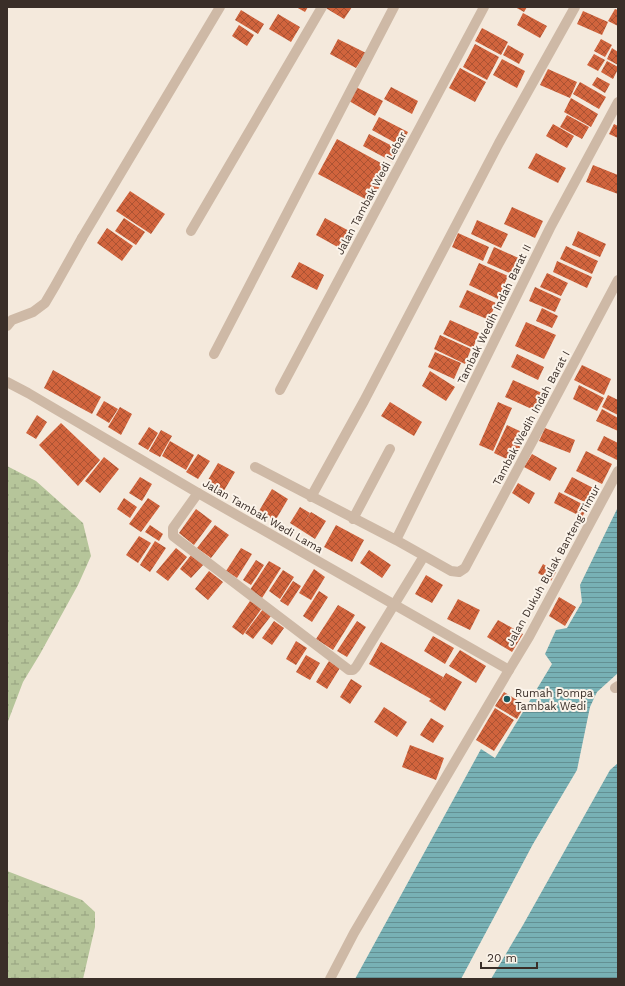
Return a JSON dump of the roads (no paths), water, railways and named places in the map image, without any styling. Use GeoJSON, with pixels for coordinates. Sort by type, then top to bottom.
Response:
{"type":"FeatureCollection","features":[{"type":"Feature","properties":{"kind":"street"},"geometry":{"type":"LineString","coordinates":[[7,326],[12,320],[33,312],[45,303],[82,238],[220,7]]}},
{"type":"Feature","properties":{"kind":"street"},"geometry":{"type":"LineString","coordinates":[[191,231],[322,7]]}},
{"type":"Feature","properties":{"kind":"street"},"geometry":{"type":"LineString","coordinates":[[214,354],[394,7]]}},
{"type":"Feature","properties":{"kind":"street","name":"Jalan Tambak Wedi Lebar"},"geometry":{"type":"LineString","coordinates":[[280,390],[484,7]]}},
{"type":"Feature","properties":{"kind":"street"},"geometry":{"type":"LineString","coordinates":[[312,497],[499,143],[575,7]]}},
{"type":"Feature","properties":{"kind":"street","name":"Tambak Wedih Indah Barat II"},"geometry":{"type":"LineString","coordinates":[[396,540],[550,228],[618,102]]}},
{"type":"Feature","properties":{"kind":"street","name":"Tambak Wedih Indah Barat I"},"geometry":{"type":"LineString","coordinates":[[424,556],[451,571],[459,572],[465,568],[618,280]]}},
{"type":"Feature","properties":{"kind":"street","name":"Jalan Tambak Wedi Lama"},"geometry":{"type":"LineString","coordinates":[[7,382],[28,392],[198,493],[509,670]]}},
{"type":"Feature","properties":{"kind":"street"},"geometry":{"type":"LineString","coordinates":[[353,519],[390,448]]}},
{"type":"Feature","properties":{"kind":"street"},"geometry":{"type":"LineString","coordinates":[[198,493],[173,528],[173,536],[349,670],[353,670],[424,556],[396,540],[255,468]]}},
{"type":"Feature","properties":{"kind":"street","name":"Jalan Dukuh Bulak Banteng Timur"},"geometry":{"type":"LineString","coordinates":[[330,979],[354,932],[529,637],[618,472]]}},
{"type":"Feature","properties":{"kind":"water"},"geometry":{"type":"Polygon","coordinates":[[[618,507],[618,673],[597,692],[590,707],[577,770],[533,844],[461,979],[355,979],[481,749],[495,758],[552,664],[545,654],[556,630],[567,628],[582,602],[580,585],[618,507]]]}},
{"type":"Feature","properties":{"kind":"water"},"geometry":{"type":"Polygon","coordinates":[[[618,763],[618,979],[491,979],[610,770],[618,763]]]}},
{"type":"Feature","properties":{"kind":"place","name":"Rumah Pompa Tambak Wedi"},"geometry":{"type":"Point","coordinates":[507,699]}}]}
